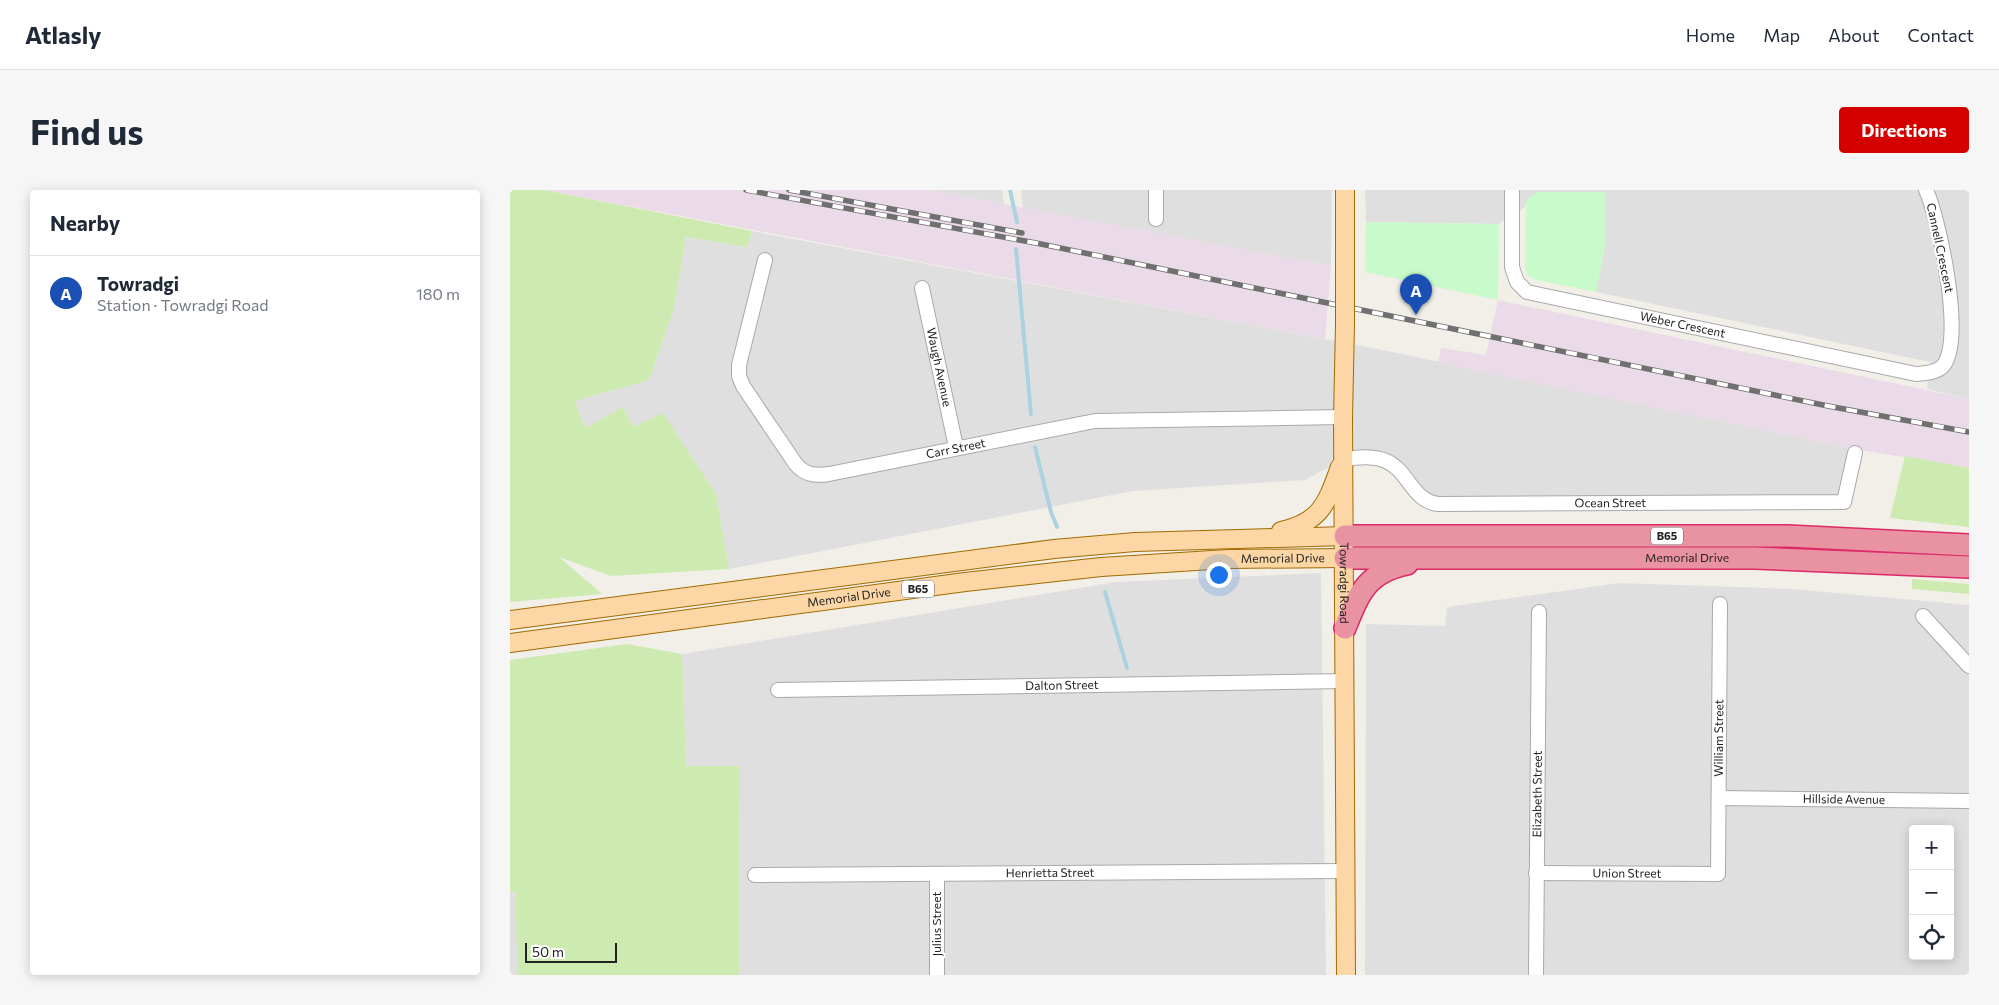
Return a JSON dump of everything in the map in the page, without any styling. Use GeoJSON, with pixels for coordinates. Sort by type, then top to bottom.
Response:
{"type":"FeatureCollection","features":[{"type":"Feature","properties":{"kind":"highway","name":"Memorial Drive"},"geometry":{"type":"LineString","coordinates":[[1345,536],[1788,536],[1969,545]]}},
{"type":"Feature","properties":{"kind":"highway","name":"Memorial Drive"},"geometry":{"type":"LineString","coordinates":[[1345,558],[1746,558],[1969,567]]}},
{"type":"Feature","properties":{"kind":"highway"},"geometry":{"type":"LineString","coordinates":[[1345,628],[1360,594],[1378,574],[1400,565],[1444,558]]}},
{"type":"Feature","properties":{"kind":"main road","name":"Towradgi Road"},"geometry":{"type":"LineString","coordinates":[[1345,190],[1343,417],[1346,975]]}},
{"type":"Feature","properties":{"kind":"main road"},"geometry":{"type":"LineString","coordinates":[[1241,538],[1294,528],[1311,520],[1323,508],[1344,459]]}},
{"type":"Feature","properties":{"kind":"main road","name":"Memorial Drive"},"geometry":{"type":"LineString","coordinates":[[510,620],[1054,549],[1135,542],[1345,536]]}},
{"type":"Feature","properties":{"kind":"main road","name":"Memorial Drive"},"geometry":{"type":"LineString","coordinates":[[510,643],[1083,569],[1228,559],[1345,558]]}},
{"type":"Feature","properties":{"kind":"street"},"geometry":{"type":"LineString","coordinates":[[1156,190],[1156,219]]}},
{"type":"Feature","properties":{"kind":"street","name":"Weber Crescent"},"geometry":{"type":"LineString","coordinates":[[1512,190],[1512,267],[1517,282],[1527,292],[1906,373],[1925,373],[1943,366]]}},
{"type":"Feature","properties":{"kind":"street","name":"Cannell Crescent"},"geometry":{"type":"LineString","coordinates":[[1926,190],[1951,299],[1950,345],[1943,366]]}},
{"type":"Feature","properties":{"kind":"street","name":"Carr Street"},"geometry":{"type":"LineString","coordinates":[[765,260],[739,365],[739,376],[743,386],[799,469],[810,474],[822,475],[1095,421],[1343,417]]}},
{"type":"Feature","properties":{"kind":"street","name":"Waugh Avenue"},"geometry":{"type":"LineString","coordinates":[[922,288],[956,447]]}},
{"type":"Feature","properties":{"kind":"street","name":"Ocean Street"},"geometry":{"type":"LineString","coordinates":[[1344,459],[1374,458],[1387,461],[1422,498],[1438,504],[1844,502],[1855,452]]}},
{"type":"Feature","properties":{"kind":"street","name":"William Street"},"geometry":{"type":"LineString","coordinates":[[1718,874],[1720,604]]}},
{"type":"Feature","properties":{"kind":"street","name":"Elizabeth Street"},"geometry":{"type":"LineString","coordinates":[[1536,975],[1538,612]]}},
{"type":"Feature","properties":{"kind":"street"},"geometry":{"type":"LineString","coordinates":[[1923,616],[1969,666]]}},
{"type":"Feature","properties":{"kind":"street","name":"Dalton Street"},"geometry":{"type":"LineString","coordinates":[[778,690],[1345,681]]}},
{"type":"Feature","properties":{"kind":"street","name":"Hillside Avenue"},"geometry":{"type":"LineString","coordinates":[[1719,798],[1969,801]]}},
{"type":"Feature","properties":{"kind":"street","name":"Henrietta Street"},"geometry":{"type":"LineString","coordinates":[[755,875],[1346,871]]}},
{"type":"Feature","properties":{"kind":"street","name":"Union Street"},"geometry":{"type":"LineString","coordinates":[[1536,873],[1718,874]]}},
{"type":"Feature","properties":{"kind":"street","name":"Julius Street"},"geometry":{"type":"LineString","coordinates":[[937,874],[937,975]]}},
{"type":"Feature","properties":{"kind":"shaded area"},"geometry":{"type":"Polygon","coordinates":[[[544,190],[929,190],[1149,231],[1331,266],[1325,339],[544,190]]]}},
{"type":"Feature","properties":{"kind":"shaded area"},"geometry":{"type":"Polygon","coordinates":[[[929,190],[1002,190],[1004,204],[929,190]]]}},
{"type":"Feature","properties":{"kind":"shaded area"},"geometry":{"type":"Polygon","coordinates":[[[1021,190],[1332,190],[1331,266],[1023,208],[1021,190]]]}},
{"type":"Feature","properties":{"kind":"shaded area"},"geometry":{"type":"Polygon","coordinates":[[[1365,190],[1969,190],[1969,399],[1927,389],[1930,362],[1596,292],[1606,241],[1606,192],[1526,203],[1525,207],[1499,224],[1366,222],[1365,190]]]}},
{"type":"Feature","properties":{"kind":"shaded area"},"geometry":{"type":"Polygon","coordinates":[[[752,231],[1378,349],[1849,448],[1855,453],[1844,502],[1438,504],[1392,465],[1344,459],[1305,480],[1133,491],[729,569],[716,494],[633,427],[623,407],[585,429],[575,401],[649,380],[674,308],[686,237],[747,247],[752,231]]]}},
{"type":"Feature","properties":{"kind":"shaded area"},"geometry":{"type":"Polygon","coordinates":[[[1498,300],[1969,399],[1969,468],[1849,448],[1438,363],[1441,348],[1486,355],[1498,300]]]}},
{"type":"Feature","properties":{"kind":"shaded area"},"geometry":{"type":"Polygon","coordinates":[[[1321,573],[1326,975],[739,975],[740,766],[686,766],[682,654],[1116,582],[1321,573]]]}},
{"type":"Feature","properties":{"kind":"shaded area"},"geometry":{"type":"Polygon","coordinates":[[[1620,583],[1792,589],[1969,605],[1969,975],[1365,975],[1366,624],[1445,626],[1447,607],[1620,583]]]}},
{"type":"Feature","properties":{"kind":"shaded area"},"geometry":{"type":"Polygon","coordinates":[[[515,891],[520,972],[518,975],[510,975],[510,892],[515,891]]]}},
{"type":"Feature","properties":{"kind":"green space"},"geometry":{"type":"Polygon","coordinates":[[[510,190],[544,190],[752,231],[747,247],[686,237],[674,308],[649,380],[575,401],[585,428],[623,407],[633,427],[663,413],[716,494],[729,569],[611,576],[559,557],[602,594],[510,602],[510,190]]]}},
{"type":"Feature","properties":{"kind":"green space"},"geometry":{"type":"Polygon","coordinates":[[[1539,192],[1606,192],[1606,241],[1596,292],[1536,280],[1527,275],[1525,268],[1526,203],[1531,196],[1539,192]]]}},
{"type":"Feature","properties":{"kind":"green space"},"geometry":{"type":"Polygon","coordinates":[[[1366,222],[1499,224],[1498,300],[1365,272],[1366,222]]]}},
{"type":"Feature","properties":{"kind":"green space"},"geometry":{"type":"Polygon","coordinates":[[[1905,456],[1969,468],[1969,527],[1890,518],[1905,456]]]}},
{"type":"Feature","properties":{"kind":"green space"},"geometry":{"type":"Polygon","coordinates":[[[1912,579],[1969,584],[1969,594],[1912,589],[1912,579]]]}},
{"type":"Feature","properties":{"kind":"green space"},"geometry":{"type":"Polygon","coordinates":[[[627,644],[682,654],[686,766],[740,766],[739,975],[518,975],[515,892],[510,892],[510,660],[627,644]]]}},
{"type":"Feature","properties":{"kind":"waterway"},"geometry":{"type":"LineString","coordinates":[[1010,190],[1017,222]]}},
{"type":"Feature","properties":{"kind":"waterway"},"geometry":{"type":"LineString","coordinates":[[1016,249],[1031,414]]}},
{"type":"Feature","properties":{"kind":"waterway"},"geometry":{"type":"LineString","coordinates":[[1035,447],[1051,512],[1057,527]]}},
{"type":"Feature","properties":{"kind":"waterway"},"geometry":{"type":"LineString","coordinates":[[1105,592],[1127,668]]}},
{"type":"Feature","properties":{"kind":"railway"},"geometry":{"type":"LineString","coordinates":[[746,190],[1036,243],[1828,406],[1969,432]]}},
{"type":"Feature","properties":{"kind":"railway"},"geometry":{"type":"LineString","coordinates":[[789,190],[1022,233]]}},
{"type":"Feature","properties":{"kind":"place","name":"Towradgi"},"geometry":{"type":"Point","coordinates":[1416,315]}}]}
